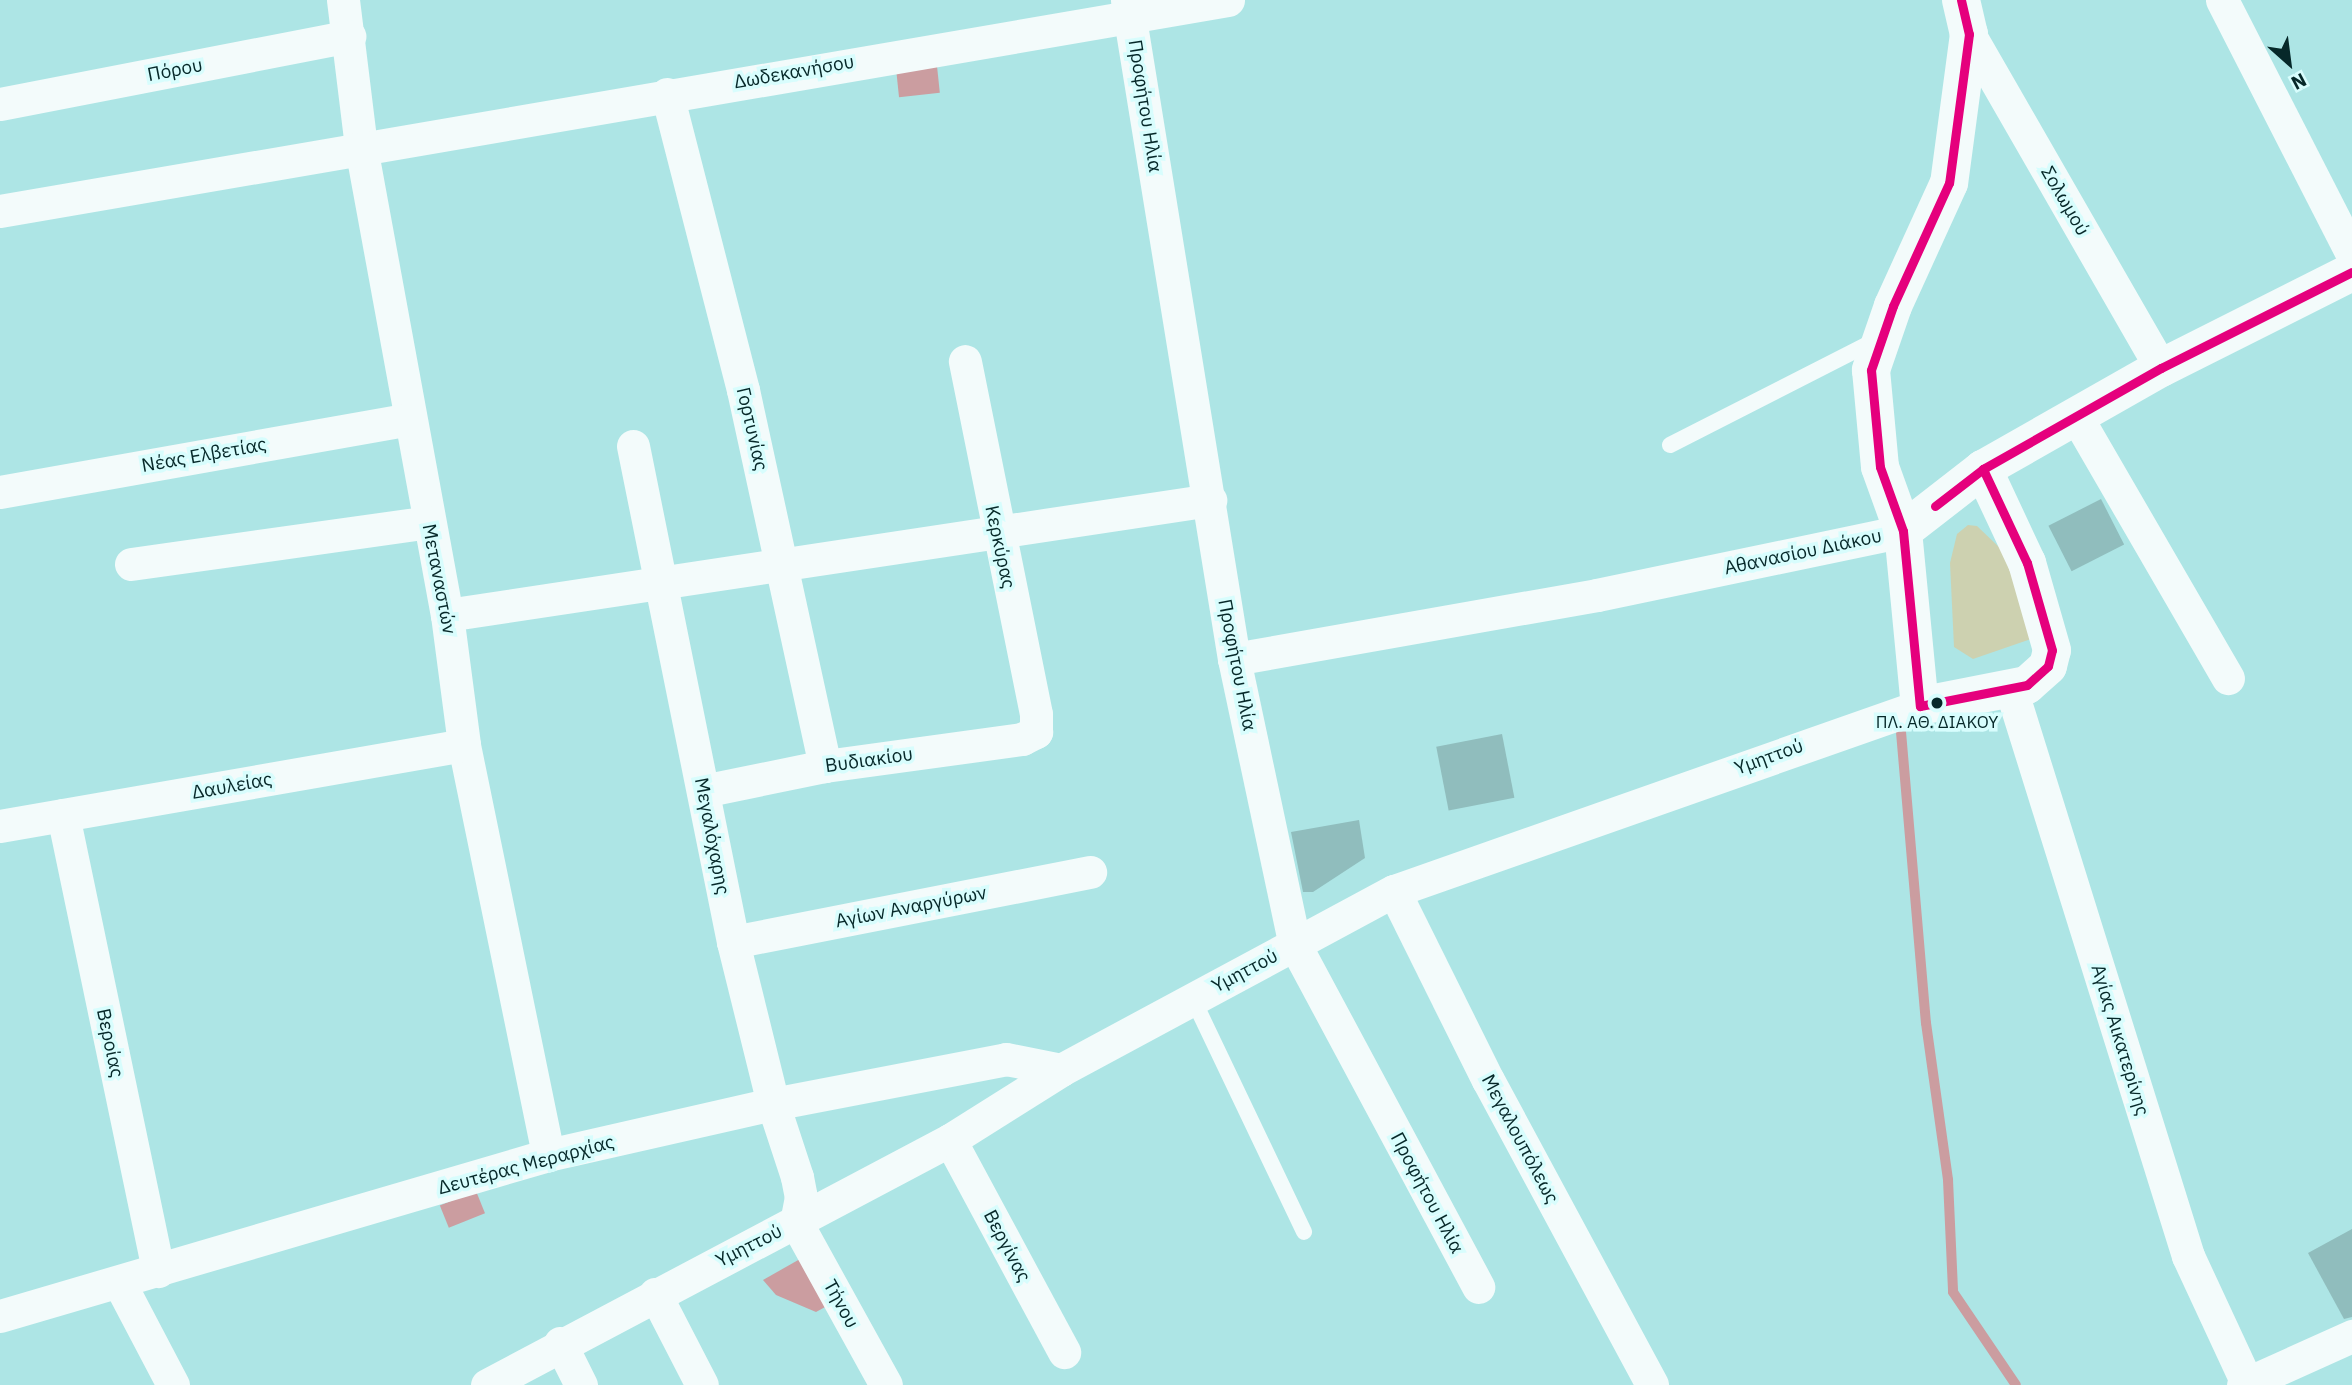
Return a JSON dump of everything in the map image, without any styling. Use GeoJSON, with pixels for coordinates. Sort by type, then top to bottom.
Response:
{"type":"FeatureCollection","features":[{"type":"Feature","properties":{"kind":"street","name":"Μεταναστών"},"geometry":{"type":"LineString","coordinates":[[344,0],[361,148],[408,419],[447,615],[464,745],[548,1155]]}},
{"type":"Feature","properties":{"kind":"street","name":"Δωδεκανήσου"},"geometry":{"type":"LineString","coordinates":[[0,211],[667,94],[1129,7],[1228,0]]}},
{"type":"Feature","properties":{"kind":"street"},"geometry":{"type":"LineString","coordinates":[[2222,0],[2352,254]]}},
{"type":"Feature","properties":{"kind":"street","name":"Προφήτου Ηλία"},"geometry":{"type":"LineString","coordinates":[[1129,7],[1234,659],[1295,945],[1478,1287]]}},
{"type":"Feature","properties":{"kind":"street"},"geometry":{"type":"LineString","coordinates":[[1920,706],[1903,531],[1888,497],[1874,431],[1871,370],[1882,338],[1949,183],[1965,17]]}},
{"type":"Feature","properties":{"kind":"street","name":"Σολωμού"},"geometry":{"type":"LineString","coordinates":[[1965,17],[2161,368]]}},
{"type":"Feature","properties":{"kind":"street","name":"Πόρου"},"geometry":{"type":"LineString","coordinates":[[0,104],[349,37]]}},
{"type":"Feature","properties":{"kind":"street","name":"Γορτυνίας"},"geometry":{"type":"LineString","coordinates":[[667,94],[782,563],[825,766]]}},
{"type":"Feature","properties":{"kind":"street","name":"Αθανασίου Διάκου"},"geometry":{"type":"LineString","coordinates":[[1234,659],[1597,595],[1903,531],[1983,469],[2161,368],[2352,272]]}},
{"type":"Feature","properties":{"kind":"street","name":"Κερκύρας"},"geometry":{"type":"LineString","coordinates":[[965,361],[996,531],[1037,715],[1036,732]]}},
{"type":"Feature","properties":{"kind":"street"},"geometry":{"type":"LineString","coordinates":[[2076,416],[2228,678]]}},
{"type":"Feature","properties":{"kind":"street","name":"Νέας Ελβετίας"},"geometry":{"type":"LineString","coordinates":[[0,492],[408,419]]}},
{"type":"Feature","properties":{"kind":"street","name":"Μεγαλόχαρης"},"geometry":{"type":"LineString","coordinates":[[633,446],[663,580],[733,942],[774,1104],[797,1177],[801,1198],[796,1222]]}},
{"type":"Feature","properties":{"kind":"street","name":"Υμηττού"},"geometry":{"type":"LineString","coordinates":[[487,1385],[560,1343],[950,1140],[1061,1070],[1394,891],[1920,706],[2027,685],[2048,666],[2052,650],[2027,563],[1983,469]]}},
{"type":"Feature","properties":{"kind":"street"},"geometry":{"type":"LineString","coordinates":[[447,615],[663,580],[1210,500]]}},
{"type":"Feature","properties":{"kind":"street"},"geometry":{"type":"LineString","coordinates":[[131,565],[428,522]]}},
{"type":"Feature","properties":{"kind":"street","name":"Αγίας Αικατερίνης"},"geometry":{"type":"LineString","coordinates":[[2011,689],[2188,1256],[2245,1384]]}},
{"type":"Feature","properties":{"kind":"street","name":"Βυδιακίου"},"geometry":{"type":"LineString","coordinates":[[703,791],[825,766],[1022,739],[1036,732]]}},
{"type":"Feature","properties":{"kind":"street","name":"Δαυλείας"},"geometry":{"type":"LineString","coordinates":[[0,826],[464,745]]}},
{"type":"Feature","properties":{"kind":"street","name":"Βεροίας"},"geometry":{"type":"LineString","coordinates":[[63,815],[158,1271]]}},
{"type":"Feature","properties":{"kind":"street","name":"Αγίων Αναργύρων"},"geometry":{"type":"LineString","coordinates":[[733,942],[1090,872]]}},
{"type":"Feature","properties":{"kind":"street","name":"Μεγαλουπόλεως"},"geometry":{"type":"LineString","coordinates":[[1394,891],[1488,1080],[1652,1385]]}},
{"type":"Feature","properties":{"kind":"street","name":"Δευτέρας Μεραρχίας"},"geometry":{"type":"LineString","coordinates":[[0,1316],[120,1284],[548,1155],[774,1104],[1006,1059],[1061,1070]]}},
{"type":"Feature","properties":{"kind":"street","name":"Βεργίνας"},"geometry":{"type":"LineString","coordinates":[[950,1140],[1064,1352]]}},
{"type":"Feature","properties":{"kind":"street","name":"Τήνου"},"geometry":{"type":"LineString","coordinates":[[796,1222],[886,1385]]}},
{"type":"Feature","properties":{"kind":"street"},"geometry":{"type":"LineString","coordinates":[[120,1284],[173,1385]]}},
{"type":"Feature","properties":{"kind":"street"},"geometry":{"type":"LineString","coordinates":[[655,1294],[702,1385]]}},
{"type":"Feature","properties":{"kind":"street"},"geometry":{"type":"LineString","coordinates":[[2245,1384],[2352,1336]]}},
{"type":"Feature","properties":{"kind":"street"},"geometry":{"type":"LineString","coordinates":[[560,1343],[581,1385]]}},
{"type":"Feature","properties":{"kind":"lane"},"geometry":{"type":"LineString","coordinates":[[1670,445],[1882,338]]}},
{"type":"Feature","properties":{"kind":"lane"},"geometry":{"type":"LineString","coordinates":[[1194,999],[1304,1232]]}},
{"type":"Feature","properties":{"kind":"green space"},"geometry":{"type":"Polygon","coordinates":[[[1968,525],[1977,526],[2001,549],[2028,598],[2031,639],[1973,659],[1954,647],[1950,563],[1957,534],[1968,525]]]}},
{"type":"Feature","properties":{"kind":"shaded area"},"geometry":{"type":"Polygon","coordinates":[[[937,66],[940,93],[899,97],[896,70],[937,66]]]}},
{"type":"Feature","properties":{"kind":"shaded area"},"geometry":{"type":"Polygon","coordinates":[[[476,1191],[485,1213],[449,1228],[440,1206],[476,1191]]]}},
{"type":"Feature","properties":{"kind":"shaded area"},"geometry":{"type":"Polygon","coordinates":[[[800,1259],[827,1306],[816,1312],[776,1295],[763,1280],[800,1259]]]}},
{"type":"Feature","properties":{"kind":"building"},"geometry":{"type":"Polygon","coordinates":[[[2101,499],[2124,544],[2072,571],[2048,526],[2101,499]]]}},
{"type":"Feature","properties":{"kind":"building"},"geometry":{"type":"Polygon","coordinates":[[[1502,734],[1514,798],[1449,811],[1436,747],[1502,734]]]}},
{"type":"Feature","properties":{"kind":"building"},"geometry":{"type":"Polygon","coordinates":[[[1359,820],[1365,858],[1313,892],[1303,892],[1291,832],[1359,820]]]}},
{"type":"Feature","properties":{"kind":"building"},"geometry":{"type":"Polygon","coordinates":[[[2352,1229],[2352,1317],[2344,1319],[2308,1253],[2352,1229]]]}},
{"type":"Feature","properties":{"kind":"waterway"},"geometry":{"type":"LineString","coordinates":[[1901,732],[1926,1023],[1948,1180],[1953,1292],[2016,1385]]}},
{"type":"Feature","properties":{"kind":"transit line"},"geometry":{"type":"LineString","coordinates":[[1961,0],[1969,34],[1949,183],[1893,306],[1871,370],[1880,467],[1903,531],[1920,706],[2027,685],[2048,666],[2052,650],[2027,563],[1983,469]]}},
{"type":"Feature","properties":{"kind":"transit line"},"geometry":{"type":"LineString","coordinates":[[1935,506],[1983,469],[2161,368],[2352,272]]}},
{"type":"Feature","properties":{"kind":"place","name":"ΠΛ. ΑΘ. ΔΙΑΚΟΥ"},"geometry":{"type":"Point","coordinates":[1937,703]}}]}
